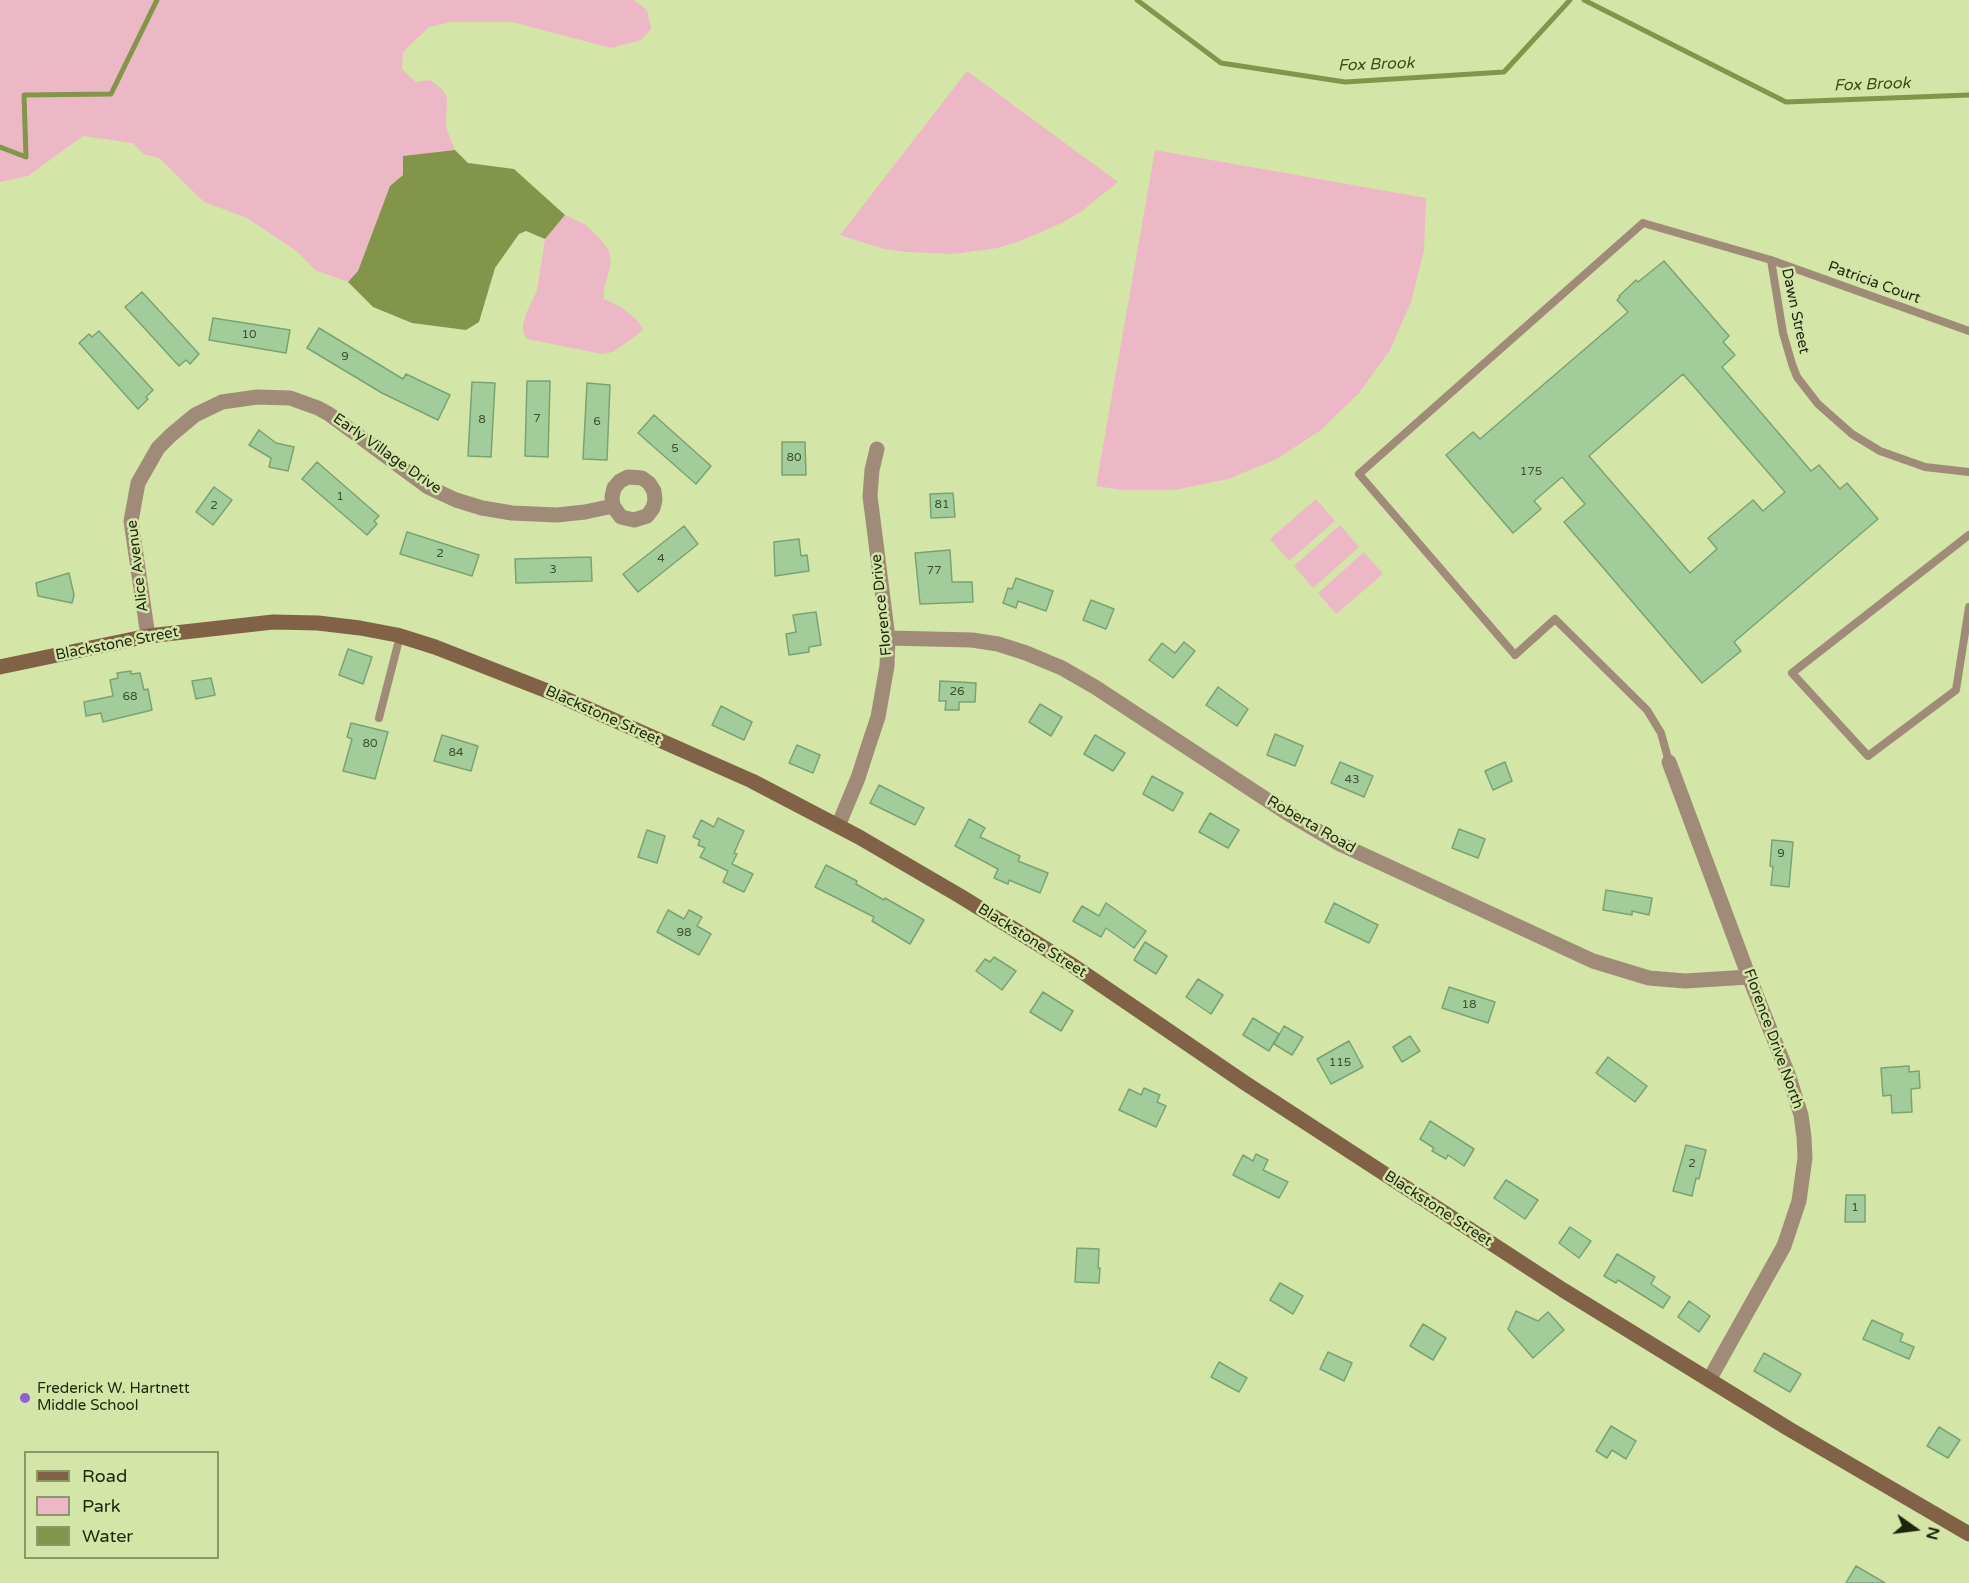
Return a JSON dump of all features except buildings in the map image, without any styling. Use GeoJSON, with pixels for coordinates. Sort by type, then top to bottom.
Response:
{"type":"FeatureCollection","features":[{"type":"Feature","properties":{"kind":"main road","name":"Blackstone Street"},"geometry":{"type":"LineString","coordinates":[[0,667],[148,636],[273,622],[318,623],[360,627],[400,636],[435,647],[555,694],[752,781],[838,826],[1020,932],[1245,1083],[1563,1290],[1709,1380],[1969,1534]]}},
{"type":"Feature","properties":{"kind":"street","name":"Early Village Drive"},"geometry":{"type":"LineString","coordinates":[[171,435],[195,416],[222,402],[257,397],[290,398],[330,414],[428,487],[456,500],[482,508],[529,514],[557,515],[613,506]]}},
{"type":"Feature","properties":{"kind":"street","name":"Alice Avenue"},"geometry":{"type":"LineString","coordinates":[[148,636],[132,537],[133,502],[138,483],[147,465],[158,448],[171,435]]}},
{"type":"Feature","properties":{"kind":"street","name":"Florence Drive"},"geometry":{"type":"LineString","coordinates":[[838,826],[858,778],[878,717],[886,675],[888,638],[870,496],[872,470],[877,449]]}},
{"type":"Feature","properties":{"kind":"street","name":"Roberta Road"},"geometry":{"type":"LineString","coordinates":[[888,638],[972,639],[1026,653],[1062,668],[1095,687],[1270,802],[1340,844],[1593,962],[1649,978],[1685,981],[1749,976]]}},
{"type":"Feature","properties":{"kind":"street","name":"Florence Drive North"},"geometry":{"type":"LineString","coordinates":[[1669,762],[1795,1095],[1801,1115],[1804,1158],[1798,1201],[1784,1246],[1709,1380]]}},
{"type":"Feature","properties":{"kind":"lane","name":"Patricia Court"},"geometry":{"type":"LineString","coordinates":[[1669,762],[1661,734],[1647,710],[1555,619],[1515,655],[1359,474],[1643,223],[1771,260],[1969,331]]}},
{"type":"Feature","properties":{"kind":"lane","name":"Dawn Street"},"geometry":{"type":"LineString","coordinates":[[1771,260],[1783,333],[1792,363],[1797,376],[1818,404],[1852,434],[1880,451],[1925,467],[1969,472]]}},
{"type":"Feature","properties":{"kind":"lane"},"geometry":{"type":"LineString","coordinates":[[1969,535],[1792,673],[1868,756],[1956,690],[1969,607]]}},
{"type":"Feature","properties":{"kind":"lane"},"geometry":{"type":"LineString","coordinates":[[379,718],[400,636]]}},
{"type":"Feature","properties":{"kind":"green space"},"geometry":{"type":"Polygon","coordinates":[[[0,0],[634,0],[647,10],[651,29],[641,40],[611,48],[512,22],[450,22],[429,27],[403,52],[402,69],[416,82],[430,80],[442,89],[447,97],[446,128],[455,150],[403,156],[403,175],[390,186],[358,271],[348,282],[315,270],[295,250],[247,218],[204,202],[159,158],[144,154],[133,143],[83,136],[28,176],[0,182],[0,0]]]}},
{"type":"Feature","properties":{"kind":"green space"},"geometry":{"type":"Polygon","coordinates":[[[967,71],[1118,182],[1082,211],[1062,223],[998,248],[953,254],[907,252],[884,249],[840,235],[967,71]]]}},
{"type":"Feature","properties":{"kind":"green space"},"geometry":{"type":"Polygon","coordinates":[[[1155,150],[1426,198],[1424,250],[1411,302],[1390,350],[1359,393],[1321,430],[1277,459],[1228,479],[1175,490],[1122,490],[1096,486],[1155,150]]]}},
{"type":"Feature","properties":{"kind":"green space"},"geometry":{"type":"Polygon","coordinates":[[[565,215],[586,225],[609,251],[611,264],[604,289],[604,299],[621,307],[637,320],[643,329],[613,352],[602,354],[527,339],[523,332],[528,309],[537,291],[545,239],[565,215]]]}},
{"type":"Feature","properties":{"kind":"green space"},"geometry":{"type":"Polygon","coordinates":[[[1316,499],[1335,521],[1289,561],[1270,539],[1316,499]]]}},
{"type":"Feature","properties":{"kind":"green space"},"geometry":{"type":"Polygon","coordinates":[[[1340,525],[1359,547],[1313,588],[1294,566],[1340,525]]]}},
{"type":"Feature","properties":{"kind":"green space"},"geometry":{"type":"Polygon","coordinates":[[[1364,552],[1383,574],[1336,614],[1318,593],[1364,552]]]}},
{"type":"Feature","properties":{"kind":"water"},"geometry":{"type":"Polygon","coordinates":[[[455,150],[468,163],[514,169],[565,215],[545,239],[526,231],[519,234],[495,268],[479,322],[466,330],[412,323],[373,307],[348,282],[358,271],[390,186],[403,175],[403,156],[455,150]]]}},
{"type":"Feature","properties":{"kind":"waterway","name":"Fox Brook"},"geometry":{"type":"LineString","coordinates":[[0,147],[26,157],[24,95],[111,94],[157,0]]}},
{"type":"Feature","properties":{"kind":"waterway","name":"Fox Brook"},"geometry":{"type":"LineString","coordinates":[[1137,0],[1221,63],[1345,82],[1504,72],[1570,0]]}},
{"type":"Feature","properties":{"kind":"waterway","name":"Fox Brook"},"geometry":{"type":"LineString","coordinates":[[1584,0],[1786,102],[1969,95]]}},
{"type":"Feature","properties":{"kind":"place","name":"Frederick W. Hartnett Middle School"},"geometry":{"type":"Point","coordinates":[25,1398]}}]}
